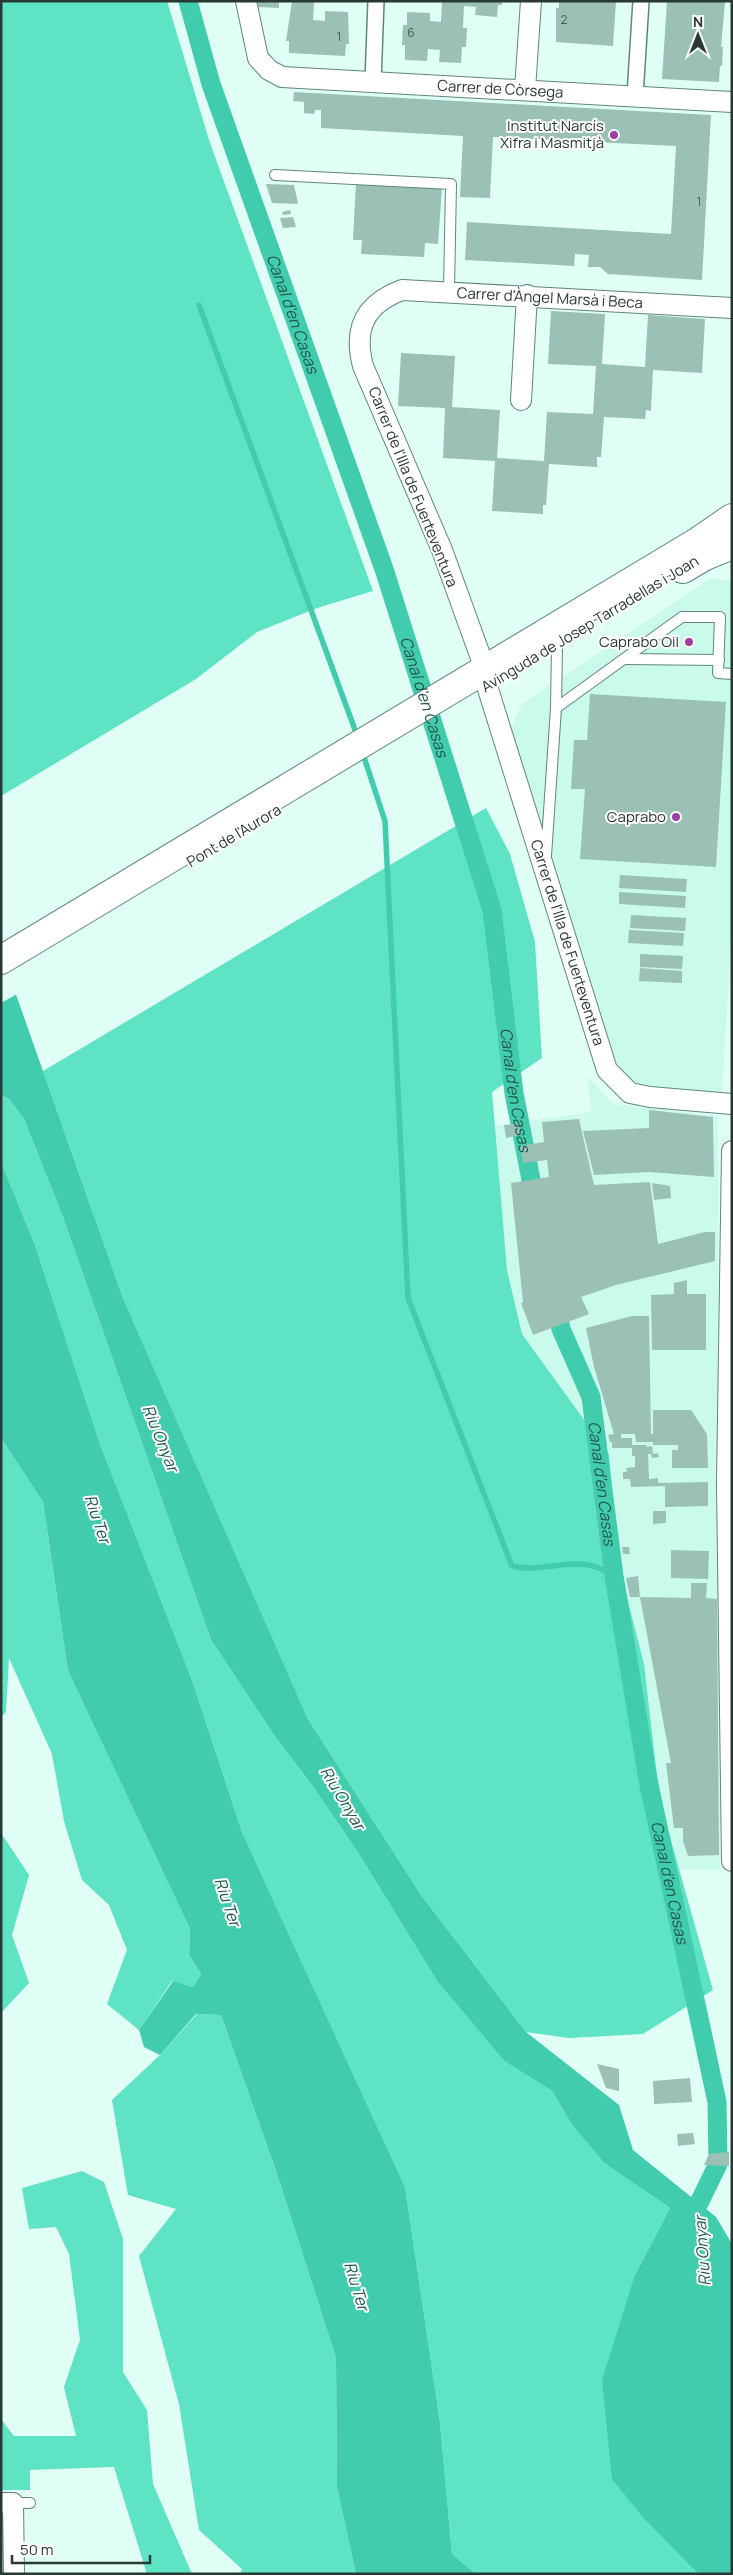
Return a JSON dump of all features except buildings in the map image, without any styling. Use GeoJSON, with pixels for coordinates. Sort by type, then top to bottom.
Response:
{"type":"FeatureCollection","features":[{"type":"Feature","properties":{"kind":"main road"},"geometry":{"type":"LineString","coordinates":[[716,545],[732,518]]}},
{"type":"Feature","properties":{"kind":"main road","name":"Avinguda de Josep Tarradellas i Joan"},"geometry":{"type":"LineString","coordinates":[[476,683],[716,545]]}},
{"type":"Feature","properties":{"kind":"main road","name":"Avinguda de Josep Tarradellas i Joan"},"geometry":{"type":"LineString","coordinates":[[476,683],[557,644],[716,545]]}},
{"type":"Feature","properties":{"kind":"main road","name":"Pont de l'Aurora"},"geometry":{"type":"LineString","coordinates":[[1,960],[476,683]]}},
{"type":"Feature","properties":{"kind":"main road","name":"Pont de l'Aurora"},"geometry":{"type":"LineString","coordinates":[[1,976],[476,683]]}},
{"type":"Feature","properties":{"kind":"street","name":"Carrer de Còrsega"},"geometry":{"type":"LineString","coordinates":[[246,1],[258,58],[269,70],[282,77],[526,89],[732,102]]}},
{"type":"Feature","properties":{"kind":"street"},"geometry":{"type":"LineString","coordinates":[[373,82],[376,1]]}},
{"type":"Feature","properties":{"kind":"street"},"geometry":{"type":"LineString","coordinates":[[526,89],[532,1]]}},
{"type":"Feature","properties":{"kind":"street"},"geometry":{"type":"LineString","coordinates":[[635,96],[640,1]]}},
{"type":"Feature","properties":{"kind":"street","name":"Carrer d'Àngel Marsà i Beca"},"geometry":{"type":"LineString","coordinates":[[374,306],[402,290],[527,295],[732,308]]}},
{"type":"Feature","properties":{"kind":"street"},"geometry":{"type":"LineString","coordinates":[[521,400],[527,295]]}},
{"type":"Feature","properties":{"kind":"street","name":"Carrer de l'Illa de Fuerteventura"},"geometry":{"type":"LineString","coordinates":[[374,306],[365,318],[360,331],[359,350],[363,366],[442,550],[476,683],[545,870],[603,1060],[614,1079],[630,1093],[732,1104]]}},
{"type":"Feature","properties":{"kind":"street"},"geometry":{"type":"LineString","coordinates":[[732,1151],[727,1484],[732,1861]]}},
{"type":"Feature","properties":{"kind":"street"},"geometry":{"type":"LineString","coordinates":[[14,2574],[15,2503]]}},
{"type":"Feature","properties":{"kind":"lane"},"geometry":{"type":"LineString","coordinates":[[275,175],[451,184],[449,291]]}},
{"type":"Feature","properties":{"kind":"lane"},"geometry":{"type":"LineString","coordinates":[[556,708],[682,617],[720,617],[718,673],[732,674]]}},
{"type":"Feature","properties":{"kind":"lane"},"geometry":{"type":"LineString","coordinates":[[545,870],[556,708],[557,644]]}},
{"type":"Feature","properties":{"kind":"lane"},"geometry":{"type":"LineString","coordinates":[[624,659],[719,660]]}},
{"type":"Feature","properties":{"kind":"shaded area"},"geometry":{"type":"Polygon","coordinates":[[[1,1],[167,1],[210,143],[373,591],[317,608],[257,632],[196,679],[1,796],[1,1]]]}},
{"type":"Feature","properties":{"kind":"shaded area"},"geometry":{"type":"Polygon","coordinates":[[[711,578],[732,581],[732,925],[722,1093],[670,1089],[635,1082],[616,1063],[511,728],[522,704],[711,578]]]}},
{"type":"Feature","properties":{"kind":"shaded area"},"geometry":{"type":"Polygon","coordinates":[[[486,808],[510,854],[535,942],[542,1058],[492,1092],[507,1270],[522,1334],[609,1454],[618,1562],[644,1664],[660,1801],[713,1990],[643,2034],[569,2038],[526,2032],[421,1895],[308,1719],[123,1298],[43,1071],[486,808]]]}},
{"type":"Feature","properties":{"kind":"shaded area"},"geometry":{"type":"Polygon","coordinates":[[[588,1077],[614,1104],[718,1116],[720,1870],[679,1869],[660,1801],[644,1664],[618,1562],[609,1454],[522,1334],[507,1270],[494,1126],[591,1112],[588,1077]]]}},
{"type":"Feature","properties":{"kind":"shaded area"},"geometry":{"type":"Polygon","coordinates":[[[1,1095],[9,1099],[24,1119],[63,1217],[211,1640],[276,1738],[312,1785],[357,1851],[437,1981],[504,2061],[552,2091],[572,2125],[604,2163],[670,2208],[635,2275],[646,2521],[698,2574],[476,2574],[452,2554],[440,2422],[405,2187],[242,1832],[192,1680],[100,1444],[35,1245],[1,1162],[1,1095]]]}},
{"type":"Feature","properties":{"kind":"shaded area"},"geometry":{"type":"Polygon","coordinates":[[[1,1438],[43,1502],[68,1671],[190,1929],[189,1955],[201,1974],[193,1987],[172,1981],[139,2030],[107,2004],[127,1950],[109,1905],[82,1880],[64,1821],[52,1754],[9,1658],[6,1712],[1,1717],[1,1438]]]}},
{"type":"Feature","properties":{"kind":"shaded area"},"geometry":{"type":"Polygon","coordinates":[[[1,1833],[29,1875],[12,1935],[29,1983],[1,2013],[1,1833]]]}},
{"type":"Feature","properties":{"kind":"shaded area"},"geometry":{"type":"Polygon","coordinates":[[[197,2014],[221,2015],[277,2174],[336,2358],[337,2488],[356,2574],[240,2574],[242,2569],[199,2530],[179,2404],[139,2256],[176,2209],[128,2195],[112,2100],[160,2055],[197,2014]]]}},
{"type":"Feature","properties":{"kind":"shaded area"},"geometry":{"type":"Polygon","coordinates":[[[82,2171],[104,2182],[123,2239],[123,2372],[147,2410],[153,2484],[192,2574],[147,2574],[114,2467],[30,2470],[30,2490],[1,2490],[1,2419],[14,2436],[76,2436],[64,2387],[80,2340],[69,2254],[56,2227],[29,2229],[22,2188],[82,2171]]]}},
{"type":"Feature","properties":{"kind":"water","name":"Riu Onyar"},"geometry":{"type":"Polygon","coordinates":[[[1,952],[123,1298],[308,1719],[421,1895],[526,2032],[619,2105],[633,2150],[716,2217],[732,2244],[732,2574],[698,2574],[646,2521],[612,2479],[602,2380],[635,2275],[670,2208],[604,2163],[572,2125],[552,2091],[504,2061],[437,1981],[357,1851],[312,1785],[276,1738],[211,1640],[63,1217],[24,1119],[9,1099],[1,1095],[1,952]]]}},
{"type":"Feature","properties":{"kind":"water","name":"Riu Ter"},"geometry":{"type":"Polygon","coordinates":[[[1,1162],[35,1245],[100,1444],[192,1680],[242,1832],[405,2187],[440,2422],[452,2554],[476,2574],[356,2574],[337,2488],[336,2358],[277,2174],[221,2015],[196,2014],[160,2055],[144,2047],[139,2030],[173,1981],[193,1987],[201,1974],[189,1955],[190,1929],[68,1671],[43,1502],[1,1438],[1,1162]]]}},
{"type":"Feature","properties":{"kind":"pier"},"geometry":{"type":"Polygon","coordinates":[[[1,949],[19,993],[1,1003],[1,949]]]}},
{"type":"Feature","properties":{"kind":"waterway","name":"Canal d'en Casas"},"geometry":{"type":"LineString","coordinates":[[188,1],[211,84],[384,569],[492,910],[514,1093],[536,1205]]}},
{"type":"Feature","properties":{"kind":"waterway"},"geometry":{"type":"LineString","coordinates":[[199,305],[358,738]]}},
{"type":"Feature","properties":{"kind":"waterway"},"geometry":{"type":"LineString","coordinates":[[362,751],[385,821],[408,1298],[512,1566],[533,1568],[576,1564],[598,1568],[614,1576]]}},
{"type":"Feature","properties":{"kind":"waterway","name":"Canal d'en Casas"},"geometry":{"type":"LineString","coordinates":[[555,1300],[561,1329],[591,1397],[614,1576],[648,1780],[717,2102],[718,2164],[699,2203]]}},
{"type":"Feature","properties":{"kind":"place","name":"Institut Narcís Xifra i Masmitjà"},"geometry":{"type":"Point","coordinates":[614,135]}},
{"type":"Feature","properties":{"kind":"place","name":"Caprabo Oil"},"geometry":{"type":"Point","coordinates":[689,642]}},
{"type":"Feature","properties":{"kind":"place","name":"Caprabo"},"geometry":{"type":"Point","coordinates":[676,817]}}]}
